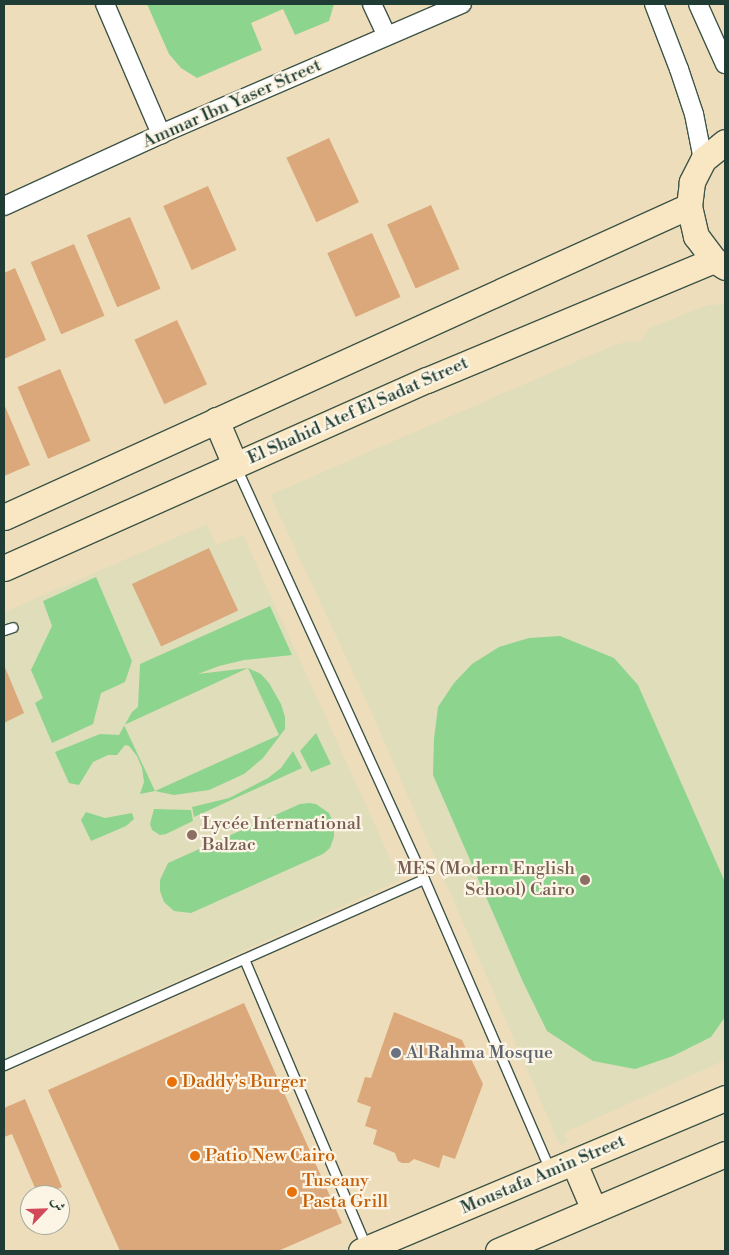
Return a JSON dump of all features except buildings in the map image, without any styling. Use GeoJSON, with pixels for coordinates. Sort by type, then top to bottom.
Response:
{"type":"FeatureCollection","features":[{"type":"Feature","properties":{"kind":"street"},"geometry":{"type":"LineString","coordinates":[[105,4],[161,134]]}},
{"type":"Feature","properties":{"kind":"street"},"geometry":{"type":"LineString","coordinates":[[372,4],[386,36]]}},
{"type":"Feature","properties":{"kind":"street","name":"Ammar Ibn Yaser Street"},"geometry":{"type":"LineString","coordinates":[[4,206],[161,134],[462,4]]}},
{"type":"Feature","properties":{"kind":"street"},"geometry":{"type":"LineString","coordinates":[[654,4],[694,114],[704,160]]}},
{"type":"Feature","properties":{"kind":"street"},"geometry":{"type":"LineString","coordinates":[[698,4],[725,64]]}},
{"type":"Feature","properties":{"kind":"street"},"geometry":{"type":"LineString","coordinates":[[720,264],[696,236],[689,206],[692,182],[704,160],[725,142]]}},
{"type":"Feature","properties":{"kind":"street"},"geometry":{"type":"LineString","coordinates":[[4,517],[689,206]]}},
{"type":"Feature","properties":{"kind":"street","name":"El Shahid Atef El Sadat Street"},"geometry":{"type":"LineString","coordinates":[[4,568],[436,376],[720,264]]}},
{"type":"Feature","properties":{"kind":"street"},"geometry":{"type":"LineString","coordinates":[[216,420],[235,465]]}},
{"type":"Feature","properties":{"kind":"street","name":"Moustafa Amin Street"},"geometry":{"type":"LineString","coordinates":[[364,1250],[392,1245],[551,1172],[725,1098]]}},
{"type":"Feature","properties":{"kind":"street"},"geometry":{"type":"LineString","coordinates":[[498,1251],[725,1154]]}},
{"type":"Feature","properties":{"kind":"street"},"geometry":{"type":"LineString","coordinates":[[574,1162],[594,1210]]}},
{"type":"Feature","properties":{"kind":"lane"},"geometry":{"type":"LineString","coordinates":[[235,465],[424,879],[551,1172]]}},
{"type":"Feature","properties":{"kind":"lane"},"geometry":{"type":"LineString","coordinates":[[4,1065],[424,879]]}},
{"type":"Feature","properties":{"kind":"lane"},"geometry":{"type":"LineString","coordinates":[[244,959],[364,1250]]}},
{"type":"Feature","properties":{"kind":"shaded area","name":"MES (Modern English School) Cairo"},"geometry":{"type":"Polygon","coordinates":[[[725,304],[725,1060],[564,1133],[568,1142],[560,1145],[366,700],[270,495],[614,345],[631,341],[640,342],[649,328],[708,305],[725,304]]]}},
{"type":"Feature","properties":{"kind":"shaded area","name":"Lycée International Balzac"},"geometry":{"type":"Polygon","coordinates":[[[207,524],[216,545],[243,535],[400,880],[4,1059],[4,612],[207,524]]]}},
{"type":"Feature","properties":{"kind":"green space"},"geometry":{"type":"Polygon","coordinates":[[[147,4],[334,4],[329,21],[295,35],[283,9],[251,23],[262,50],[197,78],[181,68],[169,54],[147,4]]]}},
{"type":"Feature","properties":{"kind":"green space"},"geometry":{"type":"Polygon","coordinates":[[[96,577],[132,661],[125,682],[101,693],[93,724],[52,743],[35,703],[43,698],[31,670],[52,626],[43,601],[96,577]]]}},
{"type":"Feature","properties":{"kind":"green space"},"geometry":{"type":"Polygon","coordinates":[[[270,606],[292,655],[244,660],[219,666],[198,674],[248,668],[125,725],[132,712],[138,707],[140,664],[270,606]]]}},
{"type":"Feature","properties":{"kind":"green space"},"geometry":{"type":"Polygon","coordinates":[[[560,636],[614,658],[638,685],[725,882],[725,1017],[711,1037],[673,1056],[635,1069],[593,1061],[547,1031],[523,982],[433,775],[434,739],[438,707],[454,683],[472,664],[499,647],[529,638],[560,636]]]}},
{"type":"Feature","properties":{"kind":"green space"},"geometry":{"type":"Polygon","coordinates":[[[248,668],[261,674],[269,683],[281,704],[285,717],[285,729],[263,758],[244,774],[209,790],[174,795],[155,791],[279,735],[248,668]]]}},
{"type":"Feature","properties":{"kind":"green space"},"geometry":{"type":"Polygon","coordinates":[[[124,726],[155,791],[140,794],[144,782],[142,768],[137,756],[129,746],[125,745],[117,755],[108,755],[93,762],[79,785],[69,783],[55,752],[100,734],[119,735],[124,726]]]}},
{"type":"Feature","properties":{"kind":"green space"},"geometry":{"type":"Polygon","coordinates":[[[316,733],[331,764],[311,772],[300,751],[316,733]]]}},
{"type":"Feature","properties":{"kind":"green space"},"geometry":{"type":"Polygon","coordinates":[[[293,751],[302,768],[194,817],[192,807],[229,798],[268,778],[281,768],[293,751]]]}},
{"type":"Feature","properties":{"kind":"green space"},"geometry":{"type":"Polygon","coordinates":[[[300,804],[316,804],[329,813],[334,824],[334,837],[330,848],[323,854],[191,913],[174,911],[164,902],[160,891],[160,880],[168,863],[300,804]]]}},
{"type":"Feature","properties":{"kind":"green space"},"geometry":{"type":"Polygon","coordinates":[[[154,809],[191,810],[193,821],[160,835],[152,830],[150,824],[154,809]]]}},
{"type":"Feature","properties":{"kind":"green space"},"geometry":{"type":"Polygon","coordinates":[[[86,812],[105,818],[132,813],[134,819],[126,826],[91,841],[81,820],[86,812]]]}},
{"type":"Feature","properties":{"kind":"place","name":"Lycée International Balzac"},"geometry":{"type":"Point","coordinates":[192,835]}},
{"type":"Feature","properties":{"kind":"place","name":"MES (Modern English School) Cairo"},"geometry":{"type":"Point","coordinates":[585,880]}},
{"type":"Feature","properties":{"kind":"place","name":"Al Rahma Mosque"},"geometry":{"type":"Point","coordinates":[396,1053]}},
{"type":"Feature","properties":{"kind":"place","name":"Daddy's Burger"},"geometry":{"type":"Point","coordinates":[172,1082]}},
{"type":"Feature","properties":{"kind":"place","name":"Patio New Cairo"},"geometry":{"type":"Point","coordinates":[195,1156]}},
{"type":"Feature","properties":{"kind":"place","name":"Tuscany Pasta Grill"},"geometry":{"type":"Point","coordinates":[292,1192]}}]}
